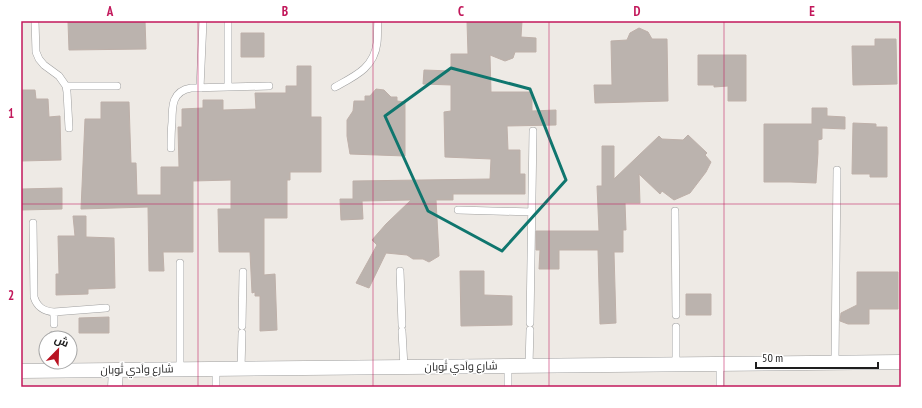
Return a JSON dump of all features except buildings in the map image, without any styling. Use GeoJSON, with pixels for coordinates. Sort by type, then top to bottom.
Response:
{"type":"FeatureCollection","features":[{"type":"Feature","properties":{"kind":"street","name":"شارع واَدي ثَوبان"},"geometry":{"type":"LineString","coordinates":[[78,368],[116,370],[901,362]]}},
{"type":"Feature","properties":{"kind":"street","name":"شارع واَدي ثَوبان"},"geometry":{"type":"LineString","coordinates":[[21,370],[38,368]]}},
{"type":"Feature","properties":{"kind":"street"},"geometry":{"type":"LineString","coordinates":[[116,370],[116,387]]}},
{"type":"Feature","properties":{"kind":"lane"},"geometry":{"type":"LineString","coordinates":[[35,21],[36,52],[39,59],[44,65],[59,76],[66,86],[69,128]]}},
{"type":"Feature","properties":{"kind":"lane"},"geometry":{"type":"LineString","coordinates":[[200,88],[204,21]]}},
{"type":"Feature","properties":{"kind":"lane"},"geometry":{"type":"LineString","coordinates":[[228,21],[228,87]]}},
{"type":"Feature","properties":{"kind":"lane"},"geometry":{"type":"LineString","coordinates":[[335,87],[362,72],[368,65],[374,55],[377,44],[378,21]]}},
{"type":"Feature","properties":{"kind":"lane"},"geometry":{"type":"LineString","coordinates":[[66,86],[117,86]]}},
{"type":"Feature","properties":{"kind":"lane"},"geometry":{"type":"LineString","coordinates":[[171,148],[172,106],[179,93],[185,89],[269,86]]}},
{"type":"Feature","properties":{"kind":"lane"},"geometry":{"type":"LineString","coordinates":[[529,366],[533,131]]}},
{"type":"Feature","properties":{"kind":"lane"},"geometry":{"type":"LineString","coordinates":[[835,362],[837,170]]}},
{"type":"Feature","properties":{"kind":"lane"},"geometry":{"type":"LineString","coordinates":[[458,210],[532,212]]}},
{"type":"Feature","properties":{"kind":"lane"},"geometry":{"type":"LineString","coordinates":[[675,211],[676,315]]}},
{"type":"Feature","properties":{"kind":"lane"},"geometry":{"type":"LineString","coordinates":[[33,223],[34,297],[40,308],[46,311],[54,312],[106,308]]}},
{"type":"Feature","properties":{"kind":"lane"},"geometry":{"type":"LineString","coordinates":[[180,263],[180,369]]}},
{"type":"Feature","properties":{"kind":"lane"},"geometry":{"type":"LineString","coordinates":[[400,271],[404,367]]}},
{"type":"Feature","properties":{"kind":"lane"},"geometry":{"type":"LineString","coordinates":[[241,368],[243,272]]}},
{"type":"Feature","properties":{"kind":"lane"},"geometry":{"type":"LineString","coordinates":[[54,312],[54,324]]}},
{"type":"Feature","properties":{"kind":"lane"},"geometry":{"type":"LineString","coordinates":[[676,327],[676,364]]}},
{"type":"Feature","properties":{"kind":"lane"},"geometry":{"type":"LineString","coordinates":[[720,364],[720,387]]}},
{"type":"Feature","properties":{"kind":"lane"},"geometry":{"type":"LineString","coordinates":[[508,366],[508,387]]}},
{"type":"Feature","properties":{"kind":"lane"},"geometry":{"type":"LineString","coordinates":[[216,368],[216,387]]}},
{"type":"Feature","properties":{"kind":"highlighted area"},"geometry":{"type":"Polygon","coordinates":[[[451,68],[530,89],[566,180],[502,251],[428,211],[385,116],[451,68]]]}}]}
